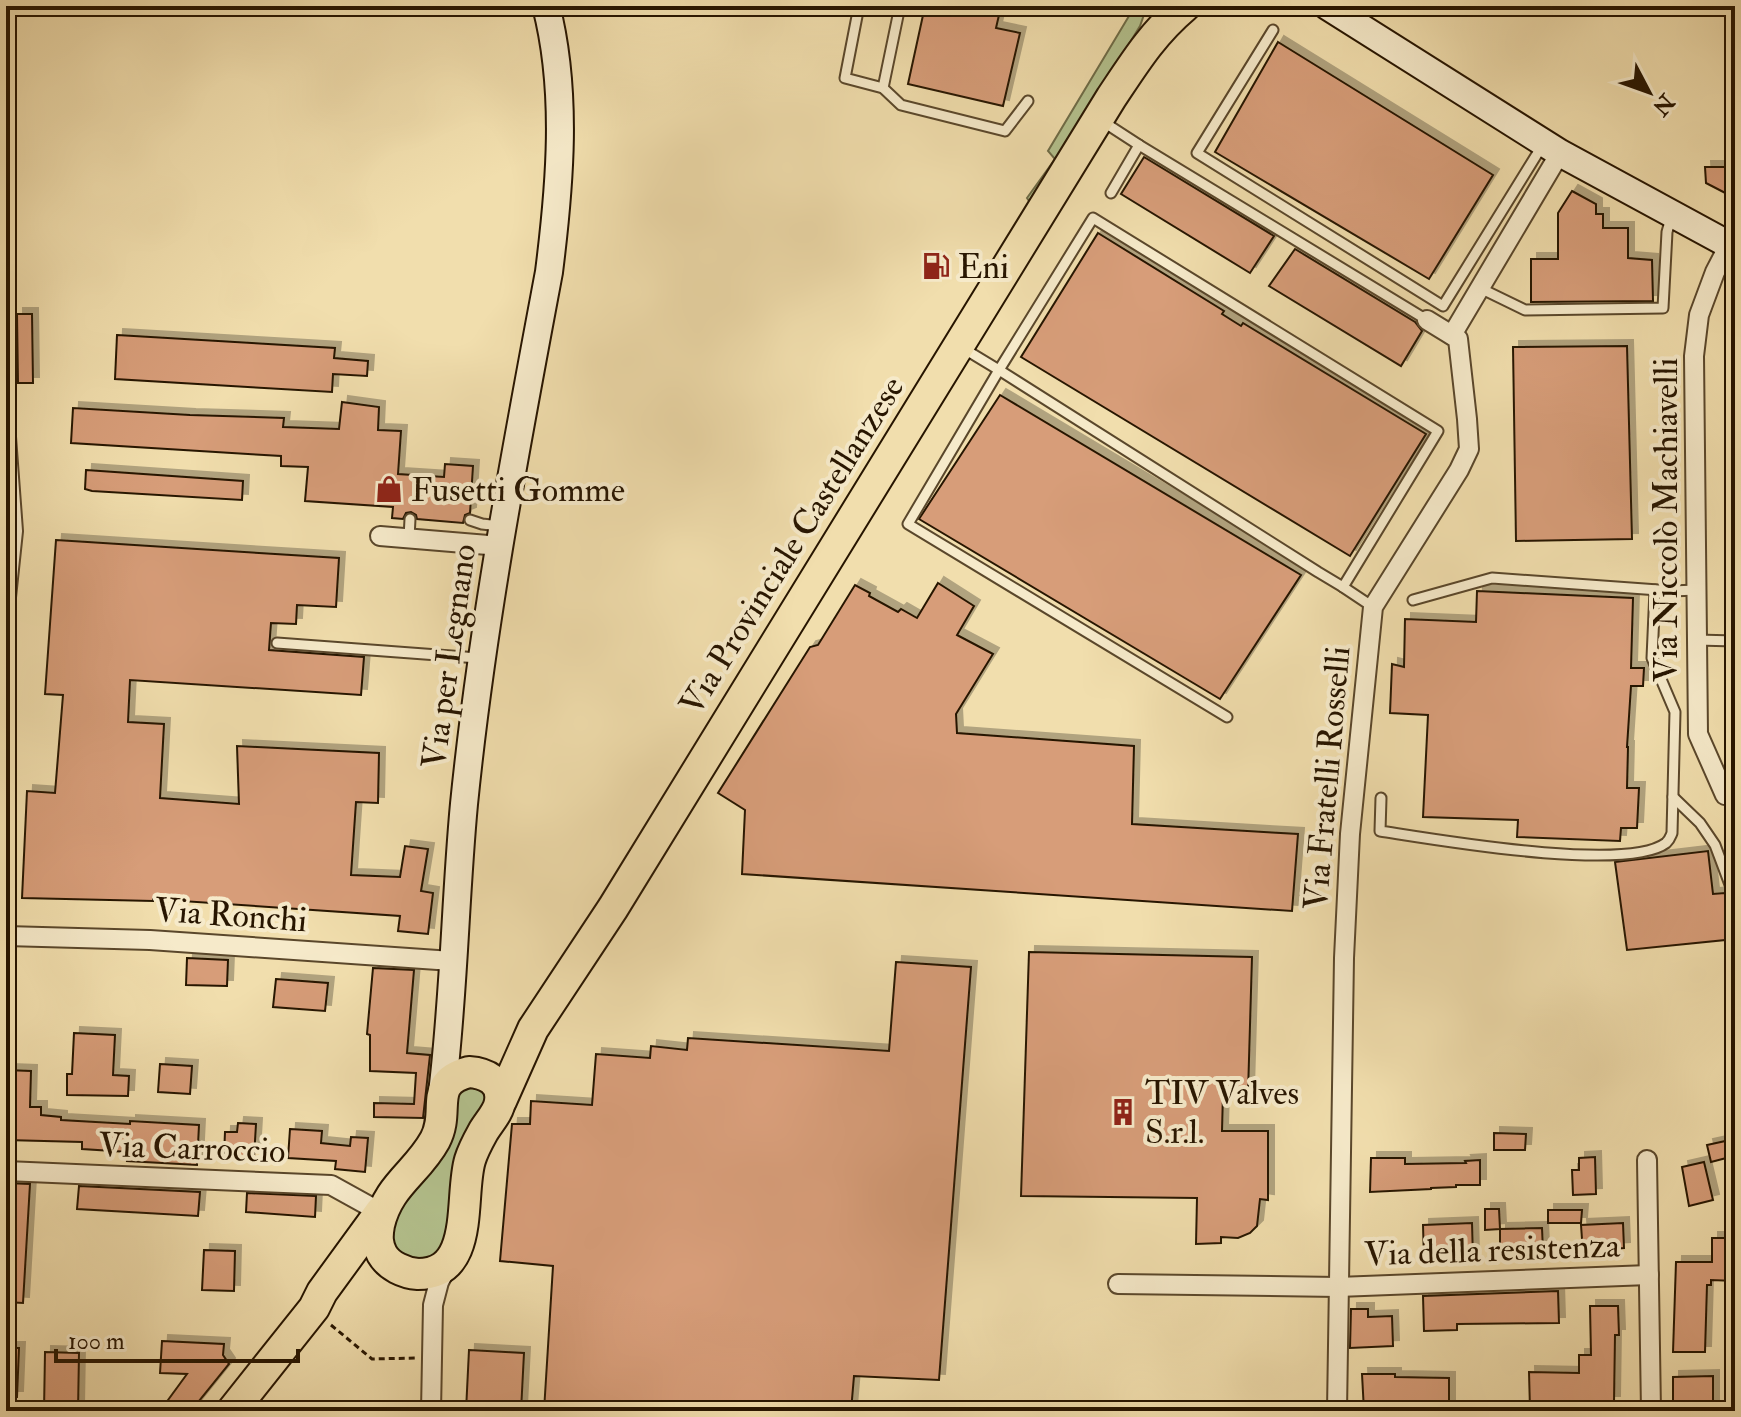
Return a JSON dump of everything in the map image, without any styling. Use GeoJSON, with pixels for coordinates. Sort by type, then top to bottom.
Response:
{"type":"FeatureCollection","features":[{"type":"Feature","properties":{"kind":"main road"},"geometry":{"type":"LineString","coordinates":[[1146,45],[1159,6]]}},
{"type":"Feature","properties":{"kind":"main road"},"geometry":{"type":"LineString","coordinates":[[1146,45],[1185,6]]}},
{"type":"Feature","properties":{"kind":"main road","name":"Via Provinciale Castellanzese"},"geometry":{"type":"LineString","coordinates":[[452,1258],[462,1235],[470,1161],[533,1029],[613,908],[1146,45]]}},
{"type":"Feature","properties":{"kind":"main road","name":"Via Provinciale Castellanzese"},"geometry":{"type":"LineString","coordinates":[[442,1093],[448,1082],[457,1075],[491,1067],[533,1029]]}},
{"type":"Feature","properties":{"kind":"main road"},"geometry":{"type":"LineString","coordinates":[[474,1072],[491,1078],[498,1086],[501,1101]]}},
{"type":"Feature","properties":{"kind":"main road"},"geometry":{"type":"LineString","coordinates":[[232,1411],[321,1315],[322,1292],[376,1208],[429,1152],[439,1133],[442,1093]]}},
{"type":"Feature","properties":{"kind":"main road"},"geometry":{"type":"LineString","coordinates":[[376,1208],[380,1250],[385,1260],[407,1272]]}},
{"type":"Feature","properties":{"kind":"main road"},"geometry":{"type":"LineString","coordinates":[[321,1315],[321,1303],[339,1286],[364,1273],[426,1273],[452,1258]]}},
{"type":"Feature","properties":{"kind":"street","name":"Via per Legnano"},"geometry":{"type":"LineString","coordinates":[[442,1093],[449,1034],[464,804],[481,659],[554,232],[559,109],[554,47],[546,6]]}},
{"type":"Feature","properties":{"kind":"street"},"geometry":{"type":"LineString","coordinates":[[1327,6],[1552,148],[1732,247]]}},
{"type":"Feature","properties":{"kind":"street"},"geometry":{"type":"LineString","coordinates":[[1427,320],[1452,335],[1552,148]]}},
{"type":"Feature","properties":{"kind":"street","name":"Via Niccolò Machiavelli"},"geometry":{"type":"LineString","coordinates":[[1725,795],[1698,734],[1694,356],[1699,315],[1715,272],[1732,247]]}},
{"type":"Feature","properties":{"kind":"street","name":"Via Fratelli Rosselli"},"geometry":{"type":"LineString","coordinates":[[1337,1411],[1344,958],[1352,820],[1373,607],[1469,449],[1458,339],[1452,335]]}},
{"type":"Feature","properties":{"kind":"street"},"geometry":{"type":"LineString","coordinates":[[6,437],[13,531],[6,597]]}},
{"type":"Feature","properties":{"kind":"street"},"geometry":{"type":"LineString","coordinates":[[380,536],[409,528],[502,536]]}},
{"type":"Feature","properties":{"kind":"street","name":"Via Ronchi"},"geometry":{"type":"LineString","coordinates":[[6,936],[150,940],[452,961]]}},
{"type":"Feature","properties":{"kind":"street","name":"Via per Legnano"},"geometry":{"type":"LineString","coordinates":[[449,1034],[455,1061],[462,1068],[474,1072]]}},
{"type":"Feature","properties":{"kind":"street"},"geometry":{"type":"LineString","coordinates":[[1647,1160],[1651,1411]]}},
{"type":"Feature","properties":{"kind":"street","name":"Via Carroccio"},"geometry":{"type":"LineString","coordinates":[[6,1171],[331,1185],[376,1208]]}},
{"type":"Feature","properties":{"kind":"street"},"geometry":{"type":"LineString","coordinates":[[431,1411],[433,1305],[439,1282],[452,1258]]}},
{"type":"Feature","properties":{"kind":"street"},"geometry":{"type":"LineString","coordinates":[[407,1272],[424,1281],[433,1305]]}},
{"type":"Feature","properties":{"kind":"street","name":"Via della resistenza"},"geometry":{"type":"LineString","coordinates":[[1338,1287],[1649,1275]]}},
{"type":"Feature","properties":{"kind":"street"},"geometry":{"type":"LineString","coordinates":[[1118,1284],[1338,1287]]}},
{"type":"Feature","properties":{"kind":"lane"},"geometry":{"type":"LineString","coordinates":[[859,6],[845,78],[883,88],[901,105],[1005,131],[1028,101]]}},
{"type":"Feature","properties":{"kind":"lane"},"geometry":{"type":"LineString","coordinates":[[883,88],[900,6]]}},
{"type":"Feature","properties":{"kind":"lane"},"geometry":{"type":"LineString","coordinates":[[1273,30],[1197,153],[1443,306],[1552,148]]}},
{"type":"Feature","properties":{"kind":"lane"},"geometry":{"type":"LineString","coordinates":[[1105,109],[1139,145],[1427,320]]}},
{"type":"Feature","properties":{"kind":"lane"},"geometry":{"type":"LineString","coordinates":[[1111,193],[1139,145]]}},
{"type":"Feature","properties":{"kind":"lane"},"geometry":{"type":"LineString","coordinates":[[1486,291],[1525,310],[1663,308],[1667,232],[1671,214]]}},
{"type":"Feature","properties":{"kind":"lane"},"geometry":{"type":"LineString","coordinates":[[1227,717],[908,524],[1093,218],[1438,431],[1343,587]]}},
{"type":"Feature","properties":{"kind":"lane"},"geometry":{"type":"LineString","coordinates":[[958,345],[1373,607]]}},
{"type":"Feature","properties":{"kind":"lane"},"geometry":{"type":"LineString","coordinates":[[470,520],[502,536]]}},
{"type":"Feature","properties":{"kind":"lane"},"geometry":{"type":"LineString","coordinates":[[1413,600],[1492,578],[1655,590],[1696,590]]}},
{"type":"Feature","properties":{"kind":"lane"},"geometry":{"type":"LineString","coordinates":[[1381,798],[1380,831],[1505,848],[1596,856],[1638,852],[1670,840],[1675,712],[1652,658],[1655,590]]}},
{"type":"Feature","properties":{"kind":"lane"},"geometry":{"type":"LineString","coordinates":[[1697,640],[1735,641]]}},
{"type":"Feature","properties":{"kind":"lane"},"geometry":{"type":"LineString","coordinates":[[277,643],[481,659]]}},
{"type":"Feature","properties":{"kind":"lane"},"geometry":{"type":"LineString","coordinates":[[1673,797],[1700,823],[1715,845],[1735,898]]}},
{"type":"Feature","properties":{"kind":"path"},"geometry":{"type":"LineString","coordinates":[[321,1315],[372,1359],[420,1358],[431,1368]]}},
{"type":"Feature","properties":{"kind":"green space"},"geometry":{"type":"Polygon","coordinates":[[[1135,6],[1147,6],[1140,26],[1040,190],[1029,201],[1027,198],[1055,159],[1048,151],[1135,6]]]}},
{"type":"Feature","properties":{"kind":"green space"},"geometry":{"type":"Polygon","coordinates":[[[466,1084],[489,1091],[442,1256],[400,1262],[385,1222],[452,1103],[466,1084]]]}},
{"type":"Feature","properties":{"kind":"building"},"geometry":{"type":"Polygon","coordinates":[[[925,6],[956,6],[999,15],[996,28],[1020,33],[1003,106],[908,84],[925,6]]]}},
{"type":"Feature","properties":{"kind":"building"},"geometry":{"type":"Polygon","coordinates":[[[1278,42],[1493,175],[1429,279],[1215,152],[1278,42]]]}},
{"type":"Feature","properties":{"kind":"building"},"geometry":{"type":"Polygon","coordinates":[[[1144,157],[1274,236],[1250,273],[1121,194],[1144,157]]]}},
{"type":"Feature","properties":{"kind":"building"},"geometry":{"type":"Polygon","coordinates":[[[1705,167],[1735,167],[1735,198],[1706,183],[1705,167]]]}},
{"type":"Feature","properties":{"kind":"building"},"geometry":{"type":"Polygon","coordinates":[[[1572,191],[1596,204],[1596,214],[1603,214],[1603,228],[1628,228],[1628,258],[1652,260],[1653,301],[1531,302],[1531,259],[1558,259],[1558,213],[1572,191]]]}},
{"type":"Feature","properties":{"kind":"building"},"geometry":{"type":"Polygon","coordinates":[[[1098,233],[1224,311],[1222,314],[1241,326],[1243,323],[1426,434],[1350,556],[1021,357],[1098,233]]]}},
{"type":"Feature","properties":{"kind":"building"},"geometry":{"type":"Polygon","coordinates":[[[1295,249],[1415,322],[1422,331],[1401,366],[1269,286],[1295,249]]]}},
{"type":"Feature","properties":{"kind":"building"},"geometry":{"type":"Polygon","coordinates":[[[17,314],[32,314],[33,383],[18,383],[17,314]]]}},
{"type":"Feature","properties":{"kind":"building"},"geometry":{"type":"Polygon","coordinates":[[[117,335],[335,348],[334,358],[368,361],[367,376],[333,374],[332,392],[115,379],[117,335]]]}},
{"type":"Feature","properties":{"kind":"building"},"geometry":{"type":"Polygon","coordinates":[[[1627,346],[1632,539],[1516,541],[1513,347],[1627,346]]]}},
{"type":"Feature","properties":{"kind":"building"},"geometry":{"type":"Polygon","coordinates":[[[1000,395],[1301,575],[1220,699],[919,519],[1000,395]]]}},
{"type":"Feature","properties":{"kind":"building"},"geometry":{"type":"Polygon","coordinates":[[[342,402],[379,407],[378,430],[401,431],[398,474],[444,477],[445,464],[473,466],[470,513],[465,515],[463,523],[417,519],[411,512],[406,513],[403,519],[392,518],[393,507],[305,501],[308,467],[281,466],[281,456],[71,443],[73,408],[284,418],[283,427],[339,429],[342,402]]]}},
{"type":"Feature","properties":{"kind":"building"},"geometry":{"type":"Polygon","coordinates":[[[86,470],[243,481],[242,500],[92,491],[85,489],[86,470]]]}},
{"type":"Feature","properties":{"kind":"building"},"geometry":{"type":"Polygon","coordinates":[[[56,540],[339,558],[336,607],[297,605],[296,624],[271,623],[269,650],[364,657],[361,695],[130,680],[128,722],[164,724],[160,798],[239,804],[237,746],[379,753],[378,803],[356,802],[351,875],[400,877],[405,846],[428,849],[421,891],[433,893],[428,934],[398,931],[400,916],[153,899],[22,898],[27,791],[55,793],[63,695],[45,694],[56,540]]]}},
{"type":"Feature","properties":{"kind":"building"},"geometry":{"type":"Polygon","coordinates":[[[938,583],[974,606],[957,635],[993,654],[956,714],[957,733],[1134,746],[1132,824],[1298,834],[1292,911],[742,874],[745,810],[718,793],[810,647],[818,645],[855,585],[898,612],[901,609],[917,618],[938,583]]]}},
{"type":"Feature","properties":{"kind":"building"},"geometry":{"type":"Polygon","coordinates":[[[1477,591],[1633,598],[1631,668],[1644,668],[1643,686],[1631,686],[1627,747],[1627,788],[1639,788],[1637,828],[1621,828],[1620,841],[1517,837],[1518,820],[1423,817],[1428,715],[1390,713],[1392,664],[1404,667],[1405,619],[1476,622],[1477,591]]]}},
{"type":"Feature","properties":{"kind":"building"},"geometry":{"type":"Polygon","coordinates":[[[1708,851],[1713,894],[1725,893],[1727,908],[1735,907],[1735,939],[1627,950],[1615,862],[1708,851]]]}},
{"type":"Feature","properties":{"kind":"building","name":"TIV Valves S.r.l."},"geometry":{"type":"Polygon","coordinates":[[[1029,952],[1252,957],[1248,1093],[1223,1093],[1222,1131],[1268,1131],[1268,1200],[1260,1199],[1257,1226],[1250,1233],[1238,1238],[1221,1237],[1221,1243],[1196,1244],[1197,1198],[1021,1196],[1029,952]]]}},
{"type":"Feature","properties":{"kind":"building"},"geometry":{"type":"Polygon","coordinates":[[[187,958],[228,960],[227,986],[186,985],[187,958]]]}},
{"type":"Feature","properties":{"kind":"building"},"geometry":{"type":"Polygon","coordinates":[[[896,962],[971,967],[939,1380],[854,1376],[851,1411],[544,1411],[553,1266],[500,1261],[512,1124],[530,1124],[531,1101],[592,1105],[596,1054],[650,1058],[651,1046],[687,1050],[688,1038],[889,1051],[896,962]]]}},
{"type":"Feature","properties":{"kind":"building"},"geometry":{"type":"Polygon","coordinates":[[[373,968],[414,970],[407,1053],[430,1055],[423,1118],[374,1117],[374,1103],[414,1104],[416,1073],[370,1071],[370,1035],[367,1034],[373,968]]]}},
{"type":"Feature","properties":{"kind":"building"},"geometry":{"type":"Polygon","coordinates":[[[276,979],[328,983],[325,1011],[273,1007],[276,979]]]}},
{"type":"Feature","properties":{"kind":"building"},"geometry":{"type":"Polygon","coordinates":[[[74,1033],[115,1035],[113,1075],[129,1076],[128,1096],[67,1095],[67,1074],[72,1074],[74,1033]]]}},
{"type":"Feature","properties":{"kind":"building"},"geometry":{"type":"Polygon","coordinates":[[[160,1064],[192,1066],[190,1094],[158,1092],[160,1064]]]}},
{"type":"Feature","properties":{"kind":"building"},"geometry":{"type":"Polygon","coordinates":[[[6,1070],[31,1071],[30,1107],[41,1107],[41,1115],[61,1117],[61,1120],[199,1125],[197,1165],[127,1161],[128,1152],[82,1149],[82,1142],[6,1140],[6,1070]]]}},
{"type":"Feature","properties":{"kind":"building"},"geometry":{"type":"Polygon","coordinates":[[[238,1123],[256,1124],[254,1158],[224,1156],[225,1132],[237,1132],[238,1123]]]}},
{"type":"Feature","properties":{"kind":"building"},"geometry":{"type":"Polygon","coordinates":[[[290,1129],[322,1131],[321,1143],[350,1146],[351,1137],[368,1138],[365,1172],[335,1169],[336,1161],[288,1158],[290,1129]]]}},
{"type":"Feature","properties":{"kind":"building"},"geometry":{"type":"Polygon","coordinates":[[[1494,1133],[1526,1134],[1525,1150],[1494,1150],[1494,1133]]]}},
{"type":"Feature","properties":{"kind":"building"},"geometry":{"type":"Polygon","coordinates":[[[1730,1140],[1734,1156],[1711,1162],[1707,1145],[1730,1140]]]}},
{"type":"Feature","properties":{"kind":"building"},"geometry":{"type":"Polygon","coordinates":[[[1595,1157],[1596,1194],[1573,1195],[1572,1170],[1579,1170],[1579,1158],[1595,1157]]]}},
{"type":"Feature","properties":{"kind":"building"},"geometry":{"type":"Polygon","coordinates":[[[1371,1158],[1405,1158],[1405,1164],[1480,1160],[1480,1185],[1370,1192],[1371,1158]]]}},
{"type":"Feature","properties":{"kind":"building"},"geometry":{"type":"Polygon","coordinates":[[[1704,1162],[1713,1200],[1689,1206],[1682,1167],[1704,1162]]]}},
{"type":"Feature","properties":{"kind":"building"},"geometry":{"type":"Polygon","coordinates":[[[6,1183],[30,1184],[23,1303],[6,1302],[6,1183]]]}},
{"type":"Feature","properties":{"kind":"building"},"geometry":{"type":"Polygon","coordinates":[[[79,1186],[200,1192],[198,1216],[77,1209],[79,1186]]]}},
{"type":"Feature","properties":{"kind":"building"},"geometry":{"type":"Polygon","coordinates":[[[247,1193],[316,1196],[315,1217],[246,1212],[247,1193]]]}},
{"type":"Feature","properties":{"kind":"building"},"geometry":{"type":"Polygon","coordinates":[[[1485,1209],[1499,1209],[1500,1229],[1485,1230],[1485,1209]]]}},
{"type":"Feature","properties":{"kind":"building"},"geometry":{"type":"Polygon","coordinates":[[[1548,1210],[1582,1210],[1581,1223],[1548,1223],[1548,1210]]]}},
{"type":"Feature","properties":{"kind":"building"},"geometry":{"type":"Polygon","coordinates":[[[1472,1223],[1473,1258],[1424,1259],[1423,1225],[1472,1223]]]}},
{"type":"Feature","properties":{"kind":"building"},"geometry":{"type":"Polygon","coordinates":[[[1623,1223],[1624,1248],[1583,1253],[1581,1225],[1623,1223]]]}},
{"type":"Feature","properties":{"kind":"building"},"geometry":{"type":"Polygon","coordinates":[[[1542,1228],[1543,1251],[1500,1252],[1500,1229],[1542,1228]]]}},
{"type":"Feature","properties":{"kind":"building"},"geometry":{"type":"Polygon","coordinates":[[[1712,1238],[1735,1238],[1735,1281],[1711,1280],[1711,1285],[1707,1285],[1705,1352],[1673,1352],[1676,1262],[1712,1262],[1712,1238]]]}},
{"type":"Feature","properties":{"kind":"building"},"geometry":{"type":"Polygon","coordinates":[[[204,1250],[235,1251],[234,1291],[202,1290],[204,1250]]]}},
{"type":"Feature","properties":{"kind":"building"},"geometry":{"type":"Polygon","coordinates":[[[1558,1291],[1559,1323],[1457,1324],[1457,1330],[1424,1331],[1423,1296],[1558,1291]]]}},
{"type":"Feature","properties":{"kind":"building"},"geometry":{"type":"Polygon","coordinates":[[[1590,1306],[1618,1306],[1614,1402],[1563,1402],[1563,1409],[1530,1409],[1529,1372],[1579,1373],[1579,1355],[1591,1355],[1590,1306]]]}},
{"type":"Feature","properties":{"kind":"building"},"geometry":{"type":"Polygon","coordinates":[[[1351,1309],[1368,1309],[1368,1317],[1392,1316],[1393,1346],[1350,1348],[1351,1309]]]}},
{"type":"Feature","properties":{"kind":"building"},"geometry":{"type":"Polygon","coordinates":[[[162,1341],[224,1344],[223,1355],[229,1364],[191,1411],[160,1411],[187,1374],[160,1373],[162,1341]]]}},
{"type":"Feature","properties":{"kind":"building"},"geometry":{"type":"Polygon","coordinates":[[[6,1348],[19,1348],[17,1397],[6,1397],[6,1348]]]}},
{"type":"Feature","properties":{"kind":"building"},"geometry":{"type":"Polygon","coordinates":[[[469,1350],[524,1353],[521,1411],[466,1411],[469,1350]]]}},
{"type":"Feature","properties":{"kind":"building"},"geometry":{"type":"Polygon","coordinates":[[[45,1352],[79,1353],[78,1411],[44,1411],[45,1352]]]}},
{"type":"Feature","properties":{"kind":"building"},"geometry":{"type":"Polygon","coordinates":[[[1362,1374],[1449,1378],[1449,1411],[1364,1411],[1362,1374]]]}},
{"type":"Feature","properties":{"kind":"building"},"geometry":{"type":"Polygon","coordinates":[[[1713,1376],[1713,1410],[1678,1411],[1678,1404],[1673,1405],[1673,1377],[1713,1376]]]}},
{"type":"Feature","properties":{"kind":"place","name":"Eni"},"geometry":{"type":"Point","coordinates":[936,266]}},
{"type":"Feature","properties":{"kind":"place","name":"Fusetti Gomme"},"geometry":{"type":"Point","coordinates":[389,489]}},
{"type":"Feature","properties":{"kind":"place","name":"TIV Valves S.r.l."},"geometry":{"type":"Point","coordinates":[1123,1112]}}]}
